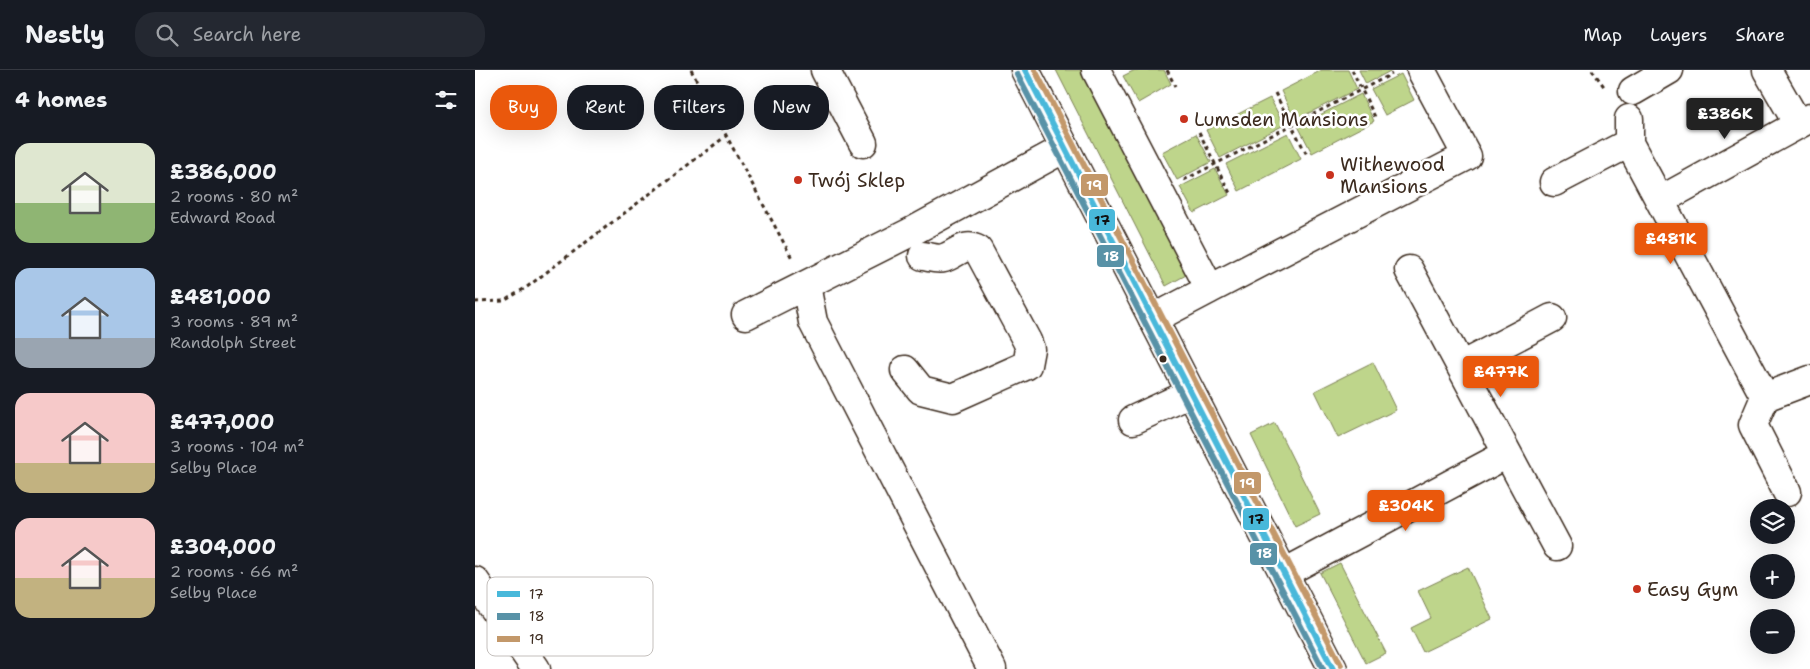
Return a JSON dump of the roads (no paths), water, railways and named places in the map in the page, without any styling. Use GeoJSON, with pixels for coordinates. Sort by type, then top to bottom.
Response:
{"type":"FeatureCollection","features":[{"type":"Feature","properties":{"kind":"street"},"geometry":{"type":"LineString","coordinates":[[825,70],[863,143]]}},
{"type":"Feature","properties":{"kind":"street"},"geometry":{"type":"LineString","coordinates":[[1025,70],[1333,669]]}},
{"type":"Feature","properties":{"kind":"street"},"geometry":{"type":"LineString","coordinates":[[1096,70],[1210,288]]}},
{"type":"Feature","properties":{"kind":"street"},"geometry":{"type":"LineString","coordinates":[[1153,319],[1467,156],[1421,70]]}},
{"type":"Feature","properties":{"kind":"street"},"geometry":{"type":"LineString","coordinates":[[1633,91],[1669,70]]}},
{"type":"Feature","properties":{"kind":"street"},"geometry":{"type":"LineString","coordinates":[[1661,200],[1804,121],[1767,70]]}},
{"type":"Feature","properties":{"kind":"street"},"geometry":{"type":"LineString","coordinates":[[1554,182],[1629,131],[1661,200],[1765,397]]}},
{"type":"Feature","properties":{"kind":"street"},"geometry":{"type":"LineString","coordinates":[[746,315],[911,232],[1065,148]]}},
{"type":"Feature","properties":{"kind":"street"},"geometry":{"type":"LineString","coordinates":[[905,370],[921,390],[953,398],[1027,365],[1029,359],[1027,341],[978,250],[971,246],[943,258],[923,256]]}},
{"type":"Feature","properties":{"kind":"street"},"geometry":{"type":"LineString","coordinates":[[1409,270],[1557,546]]}},
{"type":"Feature","properties":{"kind":"street"},"geometry":{"type":"LineString","coordinates":[[807,285],[813,322],[992,669]]}},
{"type":"Feature","properties":{"kind":"street"},"geometry":{"type":"LineString","coordinates":[[1461,366],[1552,318]]}},
{"type":"Feature","properties":{"kind":"street"},"geometry":{"type":"LineString","coordinates":[[1787,492],[1753,425],[1765,397],[1810,380]]}},
{"type":"Feature","properties":{"kind":"street"},"geometry":{"type":"LineString","coordinates":[[1133,420],[1191,393]]}},
{"type":"Feature","properties":{"kind":"street"},"geometry":{"type":"LineString","coordinates":[[1284,573],[1507,454]]}},
{"type":"Feature","properties":{"kind":"street"},"geometry":{"type":"LineString","coordinates":[[475,581],[487,598]]}},
{"type":"Feature","properties":{"kind":"street"},"geometry":{"type":"LineString","coordinates":[[527,656],[536,669]]}},
{"type":"Feature","properties":{"kind":"place","name":"Lumsden Mansions"},"geometry":{"type":"Point","coordinates":[1184,119]}},
{"type":"Feature","properties":{"kind":"place","name":"Withewood Mansions"},"geometry":{"type":"Point","coordinates":[1330,175]}},
{"type":"Feature","properties":{"kind":"place","name":"Twój Sklep"},"geometry":{"type":"Point","coordinates":[798,180]}},
{"type":"Feature","properties":{"kind":"place","name":"Easy Gym"},"geometry":{"type":"Point","coordinates":[1637,589]}}]}
